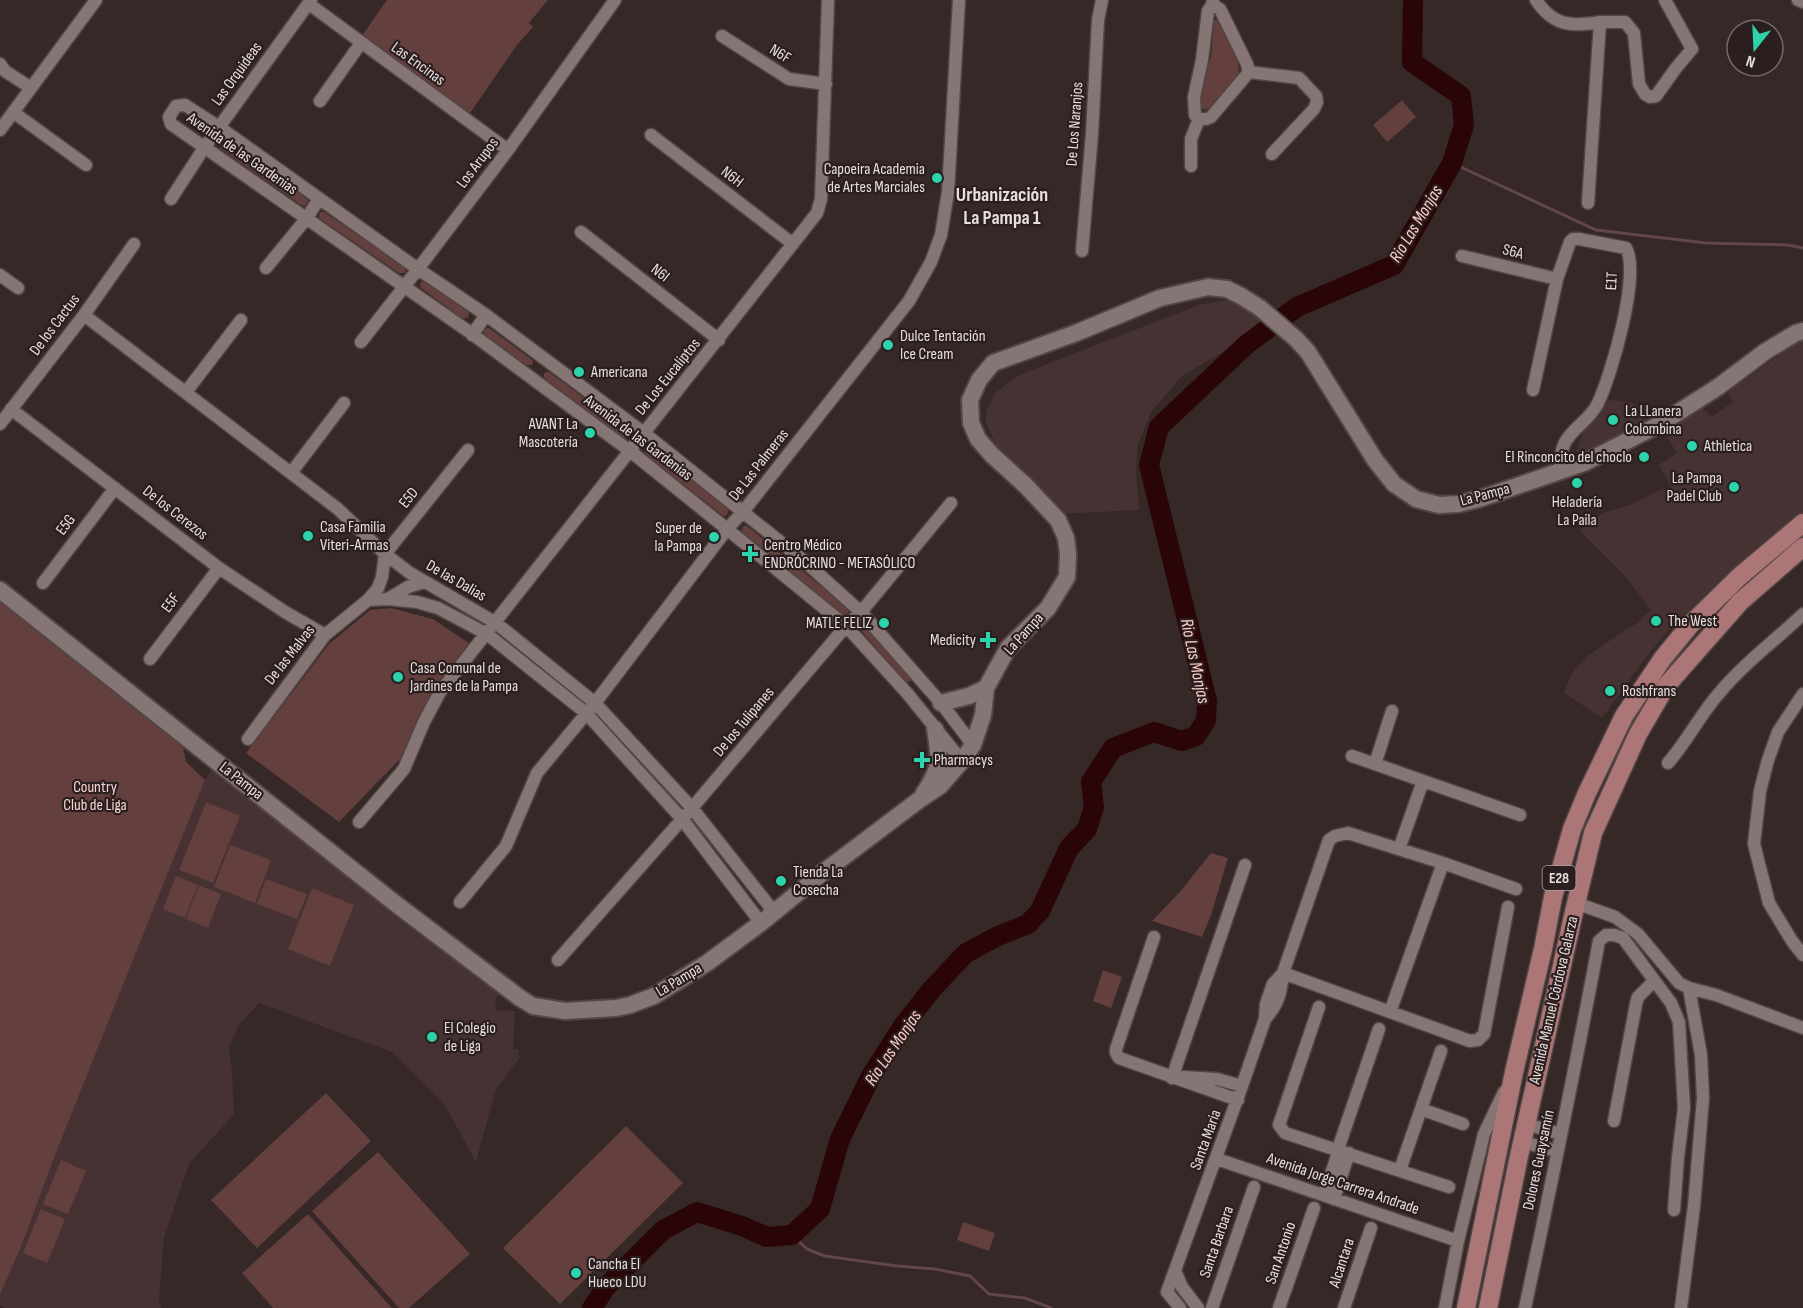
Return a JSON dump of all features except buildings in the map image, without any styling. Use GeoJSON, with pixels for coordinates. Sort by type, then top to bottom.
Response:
{"type":"FeatureCollection","features":[{"type":"Feature","properties":{"kind":"main road","name":"Avenida Manuel Córdova Galarza"},"geometry":{"type":"LineString","coordinates":[[1466,1308],[1514,1072],[1572,829],[1624,716],[1663,658],[1691,624],[1740,576],[1803,523]]}},
{"type":"Feature","properties":{"kind":"main road","name":"Avenida Manuel Córdova Galarza"},"geometry":{"type":"LineString","coordinates":[[1488,1308],[1522,1142],[1593,833],[1638,734],[1666,686],[1740,602],[1803,548]]}},
{"type":"Feature","properties":{"kind":"street"},"geometry":{"type":"LineString","coordinates":[[0,130],[96,0]]}},
{"type":"Feature","properties":{"kind":"street","name":"Los Arupos"},"geometry":{"type":"LineString","coordinates":[[361,342],[508,150],[615,0]]}},
{"type":"Feature","properties":{"kind":"street","name":"De Los Eucaliptos"},"geometry":{"type":"LineString","coordinates":[[359,822],[404,769],[440,692],[817,213],[820,206],[828,0]]}},
{"type":"Feature","properties":{"kind":"street","name":"De Las Palmeras"},"geometry":{"type":"LineString","coordinates":[[460,902],[506,846],[537,773],[595,703],[727,529],[909,301],[931,262],[940,236],[948,192],[959,0]]}},
{"type":"Feature","properties":{"kind":"street","name":"De Los Naranjos"},"geometry":{"type":"LineString","coordinates":[[1082,251],[1092,134],[1098,20],[1102,0]]}},
{"type":"Feature","properties":{"kind":"street"},"geometry":{"type":"LineString","coordinates":[[1536,0],[1550,16],[1563,24],[1582,25],[1600,21],[1625,22],[1634,33],[1639,84],[1645,94],[1650,97],[1656,96],[1692,49],[1665,0]]}},
{"type":"Feature","properties":{"kind":"street"},"geometry":{"type":"LineString","coordinates":[[1798,0],[1803,2]]}},
{"type":"Feature","properties":{"kind":"street","name":"Las Encinas"},"geometry":{"type":"LineString","coordinates":[[310,2],[508,150]]}},
{"type":"Feature","properties":{"kind":"street","name":"Las Orquideas"},"geometry":{"type":"LineString","coordinates":[[171,199],[204,148],[310,2]]}},
{"type":"Feature","properties":{"kind":"street"},"geometry":{"type":"LineString","coordinates":[[1213,3],[1220,9],[1247,64],[1248,72],[1211,117],[1199,119],[1195,115],[1194,97],[1202,60],[1208,11],[1213,3]]}},
{"type":"Feature","properties":{"kind":"street"},"geometry":{"type":"LineString","coordinates":[[1588,203],[1600,21]]}},
{"type":"Feature","properties":{"kind":"street","name":"N6F"},"geometry":{"type":"LineString","coordinates":[[722,36],[789,79],[826,84]]}},
{"type":"Feature","properties":{"kind":"street"},"geometry":{"type":"LineString","coordinates":[[320,101],[362,43]]}},
{"type":"Feature","properties":{"kind":"street"},"geometry":{"type":"LineString","coordinates":[[0,64],[31,88]]}},
{"type":"Feature","properties":{"kind":"street"},"geometry":{"type":"LineString","coordinates":[[1248,72],[1299,78],[1316,96],[1317,102],[1314,110],[1272,153]]}},
{"type":"Feature","properties":{"kind":"street","name":"Avenida de las Gardenias"},"geometry":{"type":"LineString","coordinates":[[962,762],[907,693],[846,626],[630,451],[404,286],[171,124],[169,117],[176,106],[185,105],[486,315],[644,433],[803,560],[861,612],[941,703],[973,745]]}},
{"type":"Feature","properties":{"kind":"street"},"geometry":{"type":"LineString","coordinates":[[13,111],[86,165]]}},
{"type":"Feature","properties":{"kind":"street"},"geometry":{"type":"LineString","coordinates":[[1191,166],[1191,139],[1199,119]]}},
{"type":"Feature","properties":{"kind":"street","name":"N6H"},"geometry":{"type":"LineString","coordinates":[[651,135],[793,244]]}},
{"type":"Feature","properties":{"kind":"street"},"geometry":{"type":"LineString","coordinates":[[266,268],[306,219],[319,199]]}},
{"type":"Feature","properties":{"kind":"street","name":"N6I"},"geometry":{"type":"LineString","coordinates":[[581,231],[718,340]]}},
{"type":"Feature","properties":{"kind":"street","name":"E1T"},"geometry":{"type":"LineString","coordinates":[[1533,390],[1557,279],[1573,239],[1579,238],[1626,248],[1629,254],[1628,302],[1616,347],[1598,404],[1567,438],[1561,452],[1560,473]]}},
{"type":"Feature","properties":{"kind":"street","name":"De los Cactus"},"geometry":{"type":"LineString","coordinates":[[0,424],[84,315],[134,244]]}},
{"type":"Feature","properties":{"kind":"street","name":"S6A"},"geometry":{"type":"LineString","coordinates":[[1462,256],[1557,279]]}},
{"type":"Feature","properties":{"kind":"street"},"geometry":{"type":"LineString","coordinates":[[0,275],[18,288]]}},
{"type":"Feature","properties":{"kind":"street","name":"La Pampa"},"geometry":{"type":"LineString","coordinates":[[0,590],[396,904],[513,993],[533,1006],[565,1011],[616,1008],[654,996],[707,963],[821,874],[940,786],[962,762],[973,745],[983,715],[986,688],[1008,648],[1048,608],[1067,577],[1066,538],[1058,520],[991,454],[978,439],[971,423],[970,400],[979,380],[993,363],[1076,333],[1160,298],[1208,287],[1227,289],[1260,308],[1308,352],[1375,460],[1394,484],[1416,499],[1439,505],[1479,500],[1584,464],[1660,424],[1718,387],[1766,351],[1803,331]]}},
{"type":"Feature","properties":{"kind":"street","name":"De las Dalias"},"geometry":{"type":"LineString","coordinates":[[84,315],[338,509],[385,554],[424,582],[496,623],[595,703],[693,808],[774,912]]}},
{"type":"Feature","properties":{"kind":"street"},"geometry":{"type":"LineString","coordinates":[[472,335],[486,315]]}},
{"type":"Feature","properties":{"kind":"street"},"geometry":{"type":"LineString","coordinates":[[186,392],[241,320]]}},
{"type":"Feature","properties":{"kind":"street"},"geometry":{"type":"LineString","coordinates":[[529,377],[543,358]]}},
{"type":"Feature","properties":{"kind":"street"},"geometry":{"type":"LineString","coordinates":[[291,473],[344,403]]}},
{"type":"Feature","properties":{"kind":"street","name":"De los Cerezos"},"geometry":{"type":"LineString","coordinates":[[11,409],[219,568],[285,612],[325,635]]}},
{"type":"Feature","properties":{"kind":"street","name":"E5D"},"geometry":{"type":"LineString","coordinates":[[368,600],[378,588],[385,554],[468,450]]}},
{"type":"Feature","properties":{"kind":"street","name":"E5G"},"geometry":{"type":"LineString","coordinates":[[43,583],[115,488]]}},
{"type":"Feature","properties":{"kind":"street","name":"De los Tulipanes"},"geometry":{"type":"LineString","coordinates":[[558,960],[693,808],[951,503]]}},
{"type":"Feature","properties":{"kind":"street","name":"E5F"},"geometry":{"type":"LineString","coordinates":[[150,659],[219,568]]}},
{"type":"Feature","properties":{"kind":"street"},"geometry":{"type":"LineString","coordinates":[[388,599],[408,587],[424,582]]}},
{"type":"Feature","properties":{"kind":"street","name":"De las Dalias"},"geometry":{"type":"LineString","coordinates":[[368,600],[388,599],[417,602],[438,608],[487,634],[586,713],[682,819],[761,923]]}},
{"type":"Feature","properties":{"kind":"street","name":"De las Malvas"},"geometry":{"type":"LineString","coordinates":[[248,739],[325,635],[368,600]]}},
{"type":"Feature","properties":{"kind":"street"},"geometry":{"type":"LineString","coordinates":[[1668,763],[1722,690],[1756,654],[1803,614]]}},
{"type":"Feature","properties":{"kind":"street"},"geometry":{"type":"LineString","coordinates":[[941,703],[969,696],[986,688]]}},
{"type":"Feature","properties":{"kind":"street"},"geometry":{"type":"LineString","coordinates":[[1803,694],[1778,732],[1768,760],[1760,791],[1754,844],[1769,903],[1803,955]]}},
{"type":"Feature","properties":{"kind":"street"},"geometry":{"type":"LineString","coordinates":[[1375,764],[1392,711]]}},
{"type":"Feature","properties":{"kind":"street"},"geometry":{"type":"LineString","coordinates":[[919,800],[935,776],[939,763],[935,729]]}},
{"type":"Feature","properties":{"kind":"street"},"geometry":{"type":"LineString","coordinates":[[1352,756],[1520,814]]}},
{"type":"Feature","properties":{"kind":"street"},"geometry":{"type":"LineString","coordinates":[[1423,781],[1399,849],[1516,889]]}},
{"type":"Feature","properties":{"kind":"street","name":"Santa Maria"},"geometry":{"type":"LineString","coordinates":[[1180,1308],[1167,1292],[1266,1019],[1275,1007],[1282,988],[1283,973],[1329,840],[1348,833],[1399,849]]}},
{"type":"Feature","properties":{"kind":"street"},"geometry":{"type":"LineString","coordinates":[[1390,1012],[1443,863]]}},
{"type":"Feature","properties":{"kind":"street"},"geometry":{"type":"LineString","coordinates":[[1173,1078],[1245,865]]}},
{"type":"Feature","properties":{"kind":"street"},"geometry":{"type":"LineString","coordinates":[[1576,903],[1615,917],[1638,934],[1684,986],[1698,1033],[1703,1098],[1694,1206],[1681,1308]]}},
{"type":"Feature","properties":{"kind":"street"},"geometry":{"type":"LineString","coordinates":[[1283,973],[1470,1041],[1478,1041],[1484,1034],[1508,907]]}},
{"type":"Feature","properties":{"kind":"street","name":"Dolores Guaysamín"},"geometry":{"type":"LineString","coordinates":[[1525,1308],[1569,1101],[1599,941],[1606,935],[1614,934],[1623,938],[1671,1003],[1679,1022],[1684,1108],[1674,1210]]}},
{"type":"Feature","properties":{"kind":"street"},"geometry":{"type":"LineString","coordinates":[[1154,937],[1116,1053],[1119,1058],[1238,1100]]}},
{"type":"Feature","properties":{"kind":"street"},"geometry":{"type":"LineString","coordinates":[[1614,1121],[1636,1004],[1638,998],[1654,981]]}},
{"type":"Feature","properties":{"kind":"street"},"geometry":{"type":"LineString","coordinates":[[1684,986],[1716,994],[1803,1028]]}},
{"type":"Feature","properties":{"kind":"street"},"geometry":{"type":"LineString","coordinates":[[1319,1007],[1279,1125],[1285,1133],[1449,1187]]}},
{"type":"Feature","properties":{"kind":"street"},"geometry":{"type":"LineString","coordinates":[[1329,1197],[1379,1029]]}},
{"type":"Feature","properties":{"kind":"street"},"geometry":{"type":"LineString","coordinates":[[1400,1170],[1441,1051]]}},
{"type":"Feature","properties":{"kind":"street","name":"Avenida Manuel Córdova Galarza"},"geometry":{"type":"LineString","coordinates":[[1445,1308],[1458,1241],[1484,1134],[1514,1072]]}},
{"type":"Feature","properties":{"kind":"street"},"geometry":{"type":"LineString","coordinates":[[1173,1078],[1217,1079],[1242,1086]]}},
{"type":"Feature","properties":{"kind":"street"},"geometry":{"type":"LineString","coordinates":[[1421,1109],[1463,1124]]}},
{"type":"Feature","properties":{"kind":"street"},"geometry":{"type":"LineString","coordinates":[[1526,1124],[1561,1134]]}},
{"type":"Feature","properties":{"kind":"street"},"geometry":{"type":"LineString","coordinates":[[1522,1142],[1557,1151]]}},
{"type":"Feature","properties":{"kind":"street","name":"Avenida Jorge Carrera Andrade"},"geometry":{"type":"LineString","coordinates":[[1217,1159],[1458,1241]]}},
{"type":"Feature","properties":{"kind":"street","name":"Santa Barbara"},"geometry":{"type":"LineString","coordinates":[[1212,1308],[1254,1187]]}},
{"type":"Feature","properties":{"kind":"street","name":"San Antonio"},"geometry":{"type":"LineString","coordinates":[[1279,1308],[1314,1208]]}},
{"type":"Feature","properties":{"kind":"street","name":"Alcantara"},"geometry":{"type":"LineString","coordinates":[[1344,1308],[1371,1228]]}},
{"type":"Feature","properties":{"kind":"street"},"geometry":{"type":"LineString","coordinates":[[1175,1271],[1182,1287],[1197,1308]]}},
{"type":"Feature","properties":{"kind":"shaded area"},"geometry":{"type":"Polygon","coordinates":[[[1221,301],[1238,302],[1253,308],[1262,321],[1227,349],[1181,377],[1151,412],[1138,445],[1136,472],[1139,510],[1059,514],[1001,457],[986,423],[986,411],[996,392],[1019,375],[1199,305],[1221,301]]]}},
{"type":"Feature","properties":{"kind":"shaded area"},"geometry":{"type":"Polygon","coordinates":[[[1803,341],[1803,513],[1750,554],[1708,592],[1674,631],[1670,629],[1647,656],[1602,718],[1564,693],[1570,677],[1589,655],[1636,624],[1651,610],[1627,578],[1579,530],[1603,513],[1635,503],[1657,491],[1671,487],[1659,465],[1677,453],[1664,432],[1701,408],[1712,416],[1733,402],[1728,393],[1733,388],[1803,341]]]}},
{"type":"Feature","properties":{"kind":"shaded area"},"geometry":{"type":"Polygon","coordinates":[[[1608,401],[1632,403],[1651,410],[1649,417],[1591,449],[1576,452],[1582,433],[1599,416],[1608,401]]]}},
{"type":"Feature","properties":{"kind":"shaded area","name":"El Colegio de Liga"},"geometry":{"type":"Polygon","coordinates":[[[213,767],[500,992],[496,998],[495,1010],[515,1011],[513,1048],[519,1050],[520,1057],[496,1089],[476,1162],[445,1105],[392,1052],[259,1003],[239,1025],[229,1048],[234,1114],[189,1164],[164,1237],[159,1300],[161,1308],[4,1308],[0,1305],[0,1295],[205,780],[213,767]]]}},
{"type":"Feature","properties":{"kind":"green space"},"geometry":{"type":"Polygon","coordinates":[[[387,0],[548,0],[529,23],[533,27],[517,45],[468,116],[361,37],[387,0]]]}},
{"type":"Feature","properties":{"kind":"green space"},"geometry":{"type":"Polygon","coordinates":[[[1214,20],[1217,20],[1233,48],[1239,71],[1237,77],[1205,110],[1202,108],[1199,91],[1211,57],[1214,20]]]}},
{"type":"Feature","properties":{"kind":"green space"},"geometry":{"type":"Polygon","coordinates":[[[1402,100],[1416,117],[1387,142],[1373,125],[1402,100]]]}},
{"type":"Feature","properties":{"kind":"green space"},"geometry":{"type":"Polygon","coordinates":[[[226,143],[306,198],[307,204],[301,205],[221,149],[221,144],[226,143]]]}},
{"type":"Feature","properties":{"kind":"green space"},"geometry":{"type":"Polygon","coordinates":[[[320,212],[324,212],[404,266],[405,273],[399,273],[319,218],[320,212]]]}},
{"type":"Feature","properties":{"kind":"green space"},"geometry":{"type":"Polygon","coordinates":[[[423,280],[467,311],[468,318],[462,318],[420,287],[423,280]]]}},
{"type":"Feature","properties":{"kind":"green space"},"geometry":{"type":"Polygon","coordinates":[[[487,328],[531,359],[532,365],[526,365],[484,334],[487,328]]]}},
{"type":"Feature","properties":{"kind":"green space"},"geometry":{"type":"Polygon","coordinates":[[[546,372],[627,430],[628,436],[622,437],[544,378],[546,372]]]}},
{"type":"Feature","properties":{"kind":"green space"},"geometry":{"type":"Polygon","coordinates":[[[647,448],[727,508],[727,515],[723,516],[645,454],[644,451],[647,448]]]}},
{"type":"Feature","properties":{"kind":"green space"},"geometry":{"type":"Polygon","coordinates":[[[743,526],[747,526],[848,608],[849,612],[846,615],[842,614],[741,531],[743,526]]]}},
{"type":"Feature","properties":{"kind":"green space","name":"Country Club de Liga"},"geometry":{"type":"Polygon","coordinates":[[[0,601],[182,742],[186,762],[205,780],[0,1295],[0,601]]]}},
{"type":"Feature","properties":{"kind":"green space"},"geometry":{"type":"Polygon","coordinates":[[[391,608],[433,619],[469,643],[432,691],[403,756],[339,822],[246,753],[329,644],[370,610],[391,608]]]}},
{"type":"Feature","properties":{"kind":"green space"},"geometry":{"type":"Polygon","coordinates":[[[865,625],[913,679],[906,684],[861,630],[865,625]]]}},
{"type":"Feature","properties":{"kind":"green space"},"geometry":{"type":"Polygon","coordinates":[[[206,802],[240,816],[213,883],[179,870],[206,802]]]}},
{"type":"Feature","properties":{"kind":"green space"},"geometry":{"type":"Polygon","coordinates":[[[230,845],[271,860],[255,903],[214,887],[230,845]]]}},
{"type":"Feature","properties":{"kind":"green space"},"geometry":{"type":"Polygon","coordinates":[[[1211,853],[1228,858],[1202,937],[1152,921],[1179,893],[1211,853]]]}},
{"type":"Feature","properties":{"kind":"green space"},"geometry":{"type":"Polygon","coordinates":[[[176,876],[198,885],[185,918],[163,909],[176,876]]]}},
{"type":"Feature","properties":{"kind":"green space"},"geometry":{"type":"Polygon","coordinates":[[[266,879],[307,894],[297,919],[257,904],[266,879]]]}},
{"type":"Feature","properties":{"kind":"green space"},"geometry":{"type":"Polygon","coordinates":[[[199,885],[221,894],[208,928],[186,919],[199,885]]]}},
{"type":"Feature","properties":{"kind":"green space"},"geometry":{"type":"Polygon","coordinates":[[[312,888],[354,905],[330,966],[288,949],[312,888]]]}},
{"type":"Feature","properties":{"kind":"green space"},"geometry":{"type":"Polygon","coordinates":[[[1103,970],[1122,977],[1111,1008],[1093,1001],[1103,970]]]}},
{"type":"Feature","properties":{"kind":"green space"},"geometry":{"type":"Polygon","coordinates":[[[326,1093],[371,1141],[257,1248],[211,1200],[326,1093]]]}},
{"type":"Feature","properties":{"kind":"green space"},"geometry":{"type":"Polygon","coordinates":[[[626,1126],[683,1183],[560,1304],[503,1248],[626,1126]]]}},
{"type":"Feature","properties":{"kind":"green space"},"geometry":{"type":"Polygon","coordinates":[[[378,1152],[470,1254],[409,1308],[399,1308],[312,1211],[378,1152]]]}},
{"type":"Feature","properties":{"kind":"green space"},"geometry":{"type":"Polygon","coordinates":[[[61,1160],[86,1171],[68,1214],[43,1204],[61,1160]]]}},
{"type":"Feature","properties":{"kind":"green space"},"geometry":{"type":"Polygon","coordinates":[[[41,1209],[65,1219],[47,1263],[23,1253],[41,1209]]]}},
{"type":"Feature","properties":{"kind":"green space"},"geometry":{"type":"Polygon","coordinates":[[[308,1214],[392,1308],[273,1308],[242,1273],[308,1214]]]}},
{"type":"Feature","properties":{"kind":"green space"},"geometry":{"type":"Polygon","coordinates":[[[963,1222],[995,1233],[989,1251],[957,1240],[963,1222]]]}},
{"type":"Feature","properties":{"kind":"waterway","name":"Rio Las Monjas"},"geometry":{"type":"LineString","coordinates":[[592,1308],[606,1287],[663,1230],[697,1212],[742,1226],[767,1237],[792,1235],[820,1209],[840,1139],[871,1076],[903,1026],[932,989],[966,953],[998,936],[1028,924],[1040,911],[1069,848],[1087,829],[1094,807],[1091,782],[1113,748],[1154,732],[1182,741],[1196,736],[1206,720],[1207,701],[1149,465],[1159,427],[1247,344],[1297,307],[1394,265],[1452,163],[1464,125],[1461,96],[1412,62],[1413,0]]}},
{"type":"Feature","properties":{"kind":"waterway"},"geometry":{"type":"LineString","coordinates":[[1452,163],[1596,230],[1706,243],[1788,245],[1803,248]]}},
{"type":"Feature","properties":{"kind":"waterway"},"geometry":{"type":"LineString","coordinates":[[792,1235],[807,1249],[825,1256],[935,1269],[970,1276],[989,1294],[1025,1298],[1051,1308]]}},
{"type":"Feature","properties":{"kind":"place","name":"Capoeira Academia de Artes Marciales"},"geometry":{"type":"Point","coordinates":[937,178]}},
{"type":"Feature","properties":{"kind":"place","name":"Dulce Tentación Ice Cream"},"geometry":{"type":"Point","coordinates":[888,345]}},
{"type":"Feature","properties":{"kind":"place","name":"Americana"},"geometry":{"type":"Point","coordinates":[579,372]}},
{"type":"Feature","properties":{"kind":"place","name":"La LLanera Colombina"},"geometry":{"type":"Point","coordinates":[1613,420]}},
{"type":"Feature","properties":{"kind":"place","name":"AVANT La Mascotería"},"geometry":{"type":"Point","coordinates":[590,433]}},
{"type":"Feature","properties":{"kind":"place","name":"Athletica"},"geometry":{"type":"Point","coordinates":[1692,446]}},
{"type":"Feature","properties":{"kind":"place","name":"El Rinconcito del choclo"},"geometry":{"type":"Point","coordinates":[1644,457]}},
{"type":"Feature","properties":{"kind":"place","name":"Heladería La Paila"},"geometry":{"type":"Point","coordinates":[1577,483]}},
{"type":"Feature","properties":{"kind":"place","name":"La Pampa Padel Club"},"geometry":{"type":"Point","coordinates":[1734,487]}},
{"type":"Feature","properties":{"kind":"place","name":"Casa Familia Viteri-Armas"},"geometry":{"type":"Point","coordinates":[308,536]}},
{"type":"Feature","properties":{"kind":"place","name":"Super de la Pampa"},"geometry":{"type":"Point","coordinates":[714,537]}},
{"type":"Feature","properties":{"kind":"place","name":"Centro Médico ENDRÓCRINO - METASÓLICO"},"geometry":{"type":"Point","coordinates":[750,554]}},
{"type":"Feature","properties":{"kind":"place","name":"The West"},"geometry":{"type":"Point","coordinates":[1656,621]}},
{"type":"Feature","properties":{"kind":"place","name":"MATLE FELIZ"},"geometry":{"type":"Point","coordinates":[884,623]}},
{"type":"Feature","properties":{"kind":"place","name":"Medicity"},"geometry":{"type":"Point","coordinates":[988,640]}},
{"type":"Feature","properties":{"kind":"place","name":"Casa Comunal de Jardines de la Pampa"},"geometry":{"type":"Point","coordinates":[398,677]}},
{"type":"Feature","properties":{"kind":"place","name":"Roshfrans"},"geometry":{"type":"Point","coordinates":[1610,691]}},
{"type":"Feature","properties":{"kind":"place","name":"Pharmacys"},"geometry":{"type":"Point","coordinates":[922,760]}},
{"type":"Feature","properties":{"kind":"place","name":"Tienda La Cosecha"},"geometry":{"type":"Point","coordinates":[781,881]}},
{"type":"Feature","properties":{"kind":"place","name":"El Colegio de Liga"},"geometry":{"type":"Point","coordinates":[432,1037]}},
{"type":"Feature","properties":{"kind":"place","name":"Cancha El Hueco LDU"},"geometry":{"type":"Point","coordinates":[576,1273]}},
{"type":"Feature","properties":{"kind":"district","name":"Urbanización La Pampa 1"},"geometry":{"type":"Point","coordinates":[1002,206]}}]}
